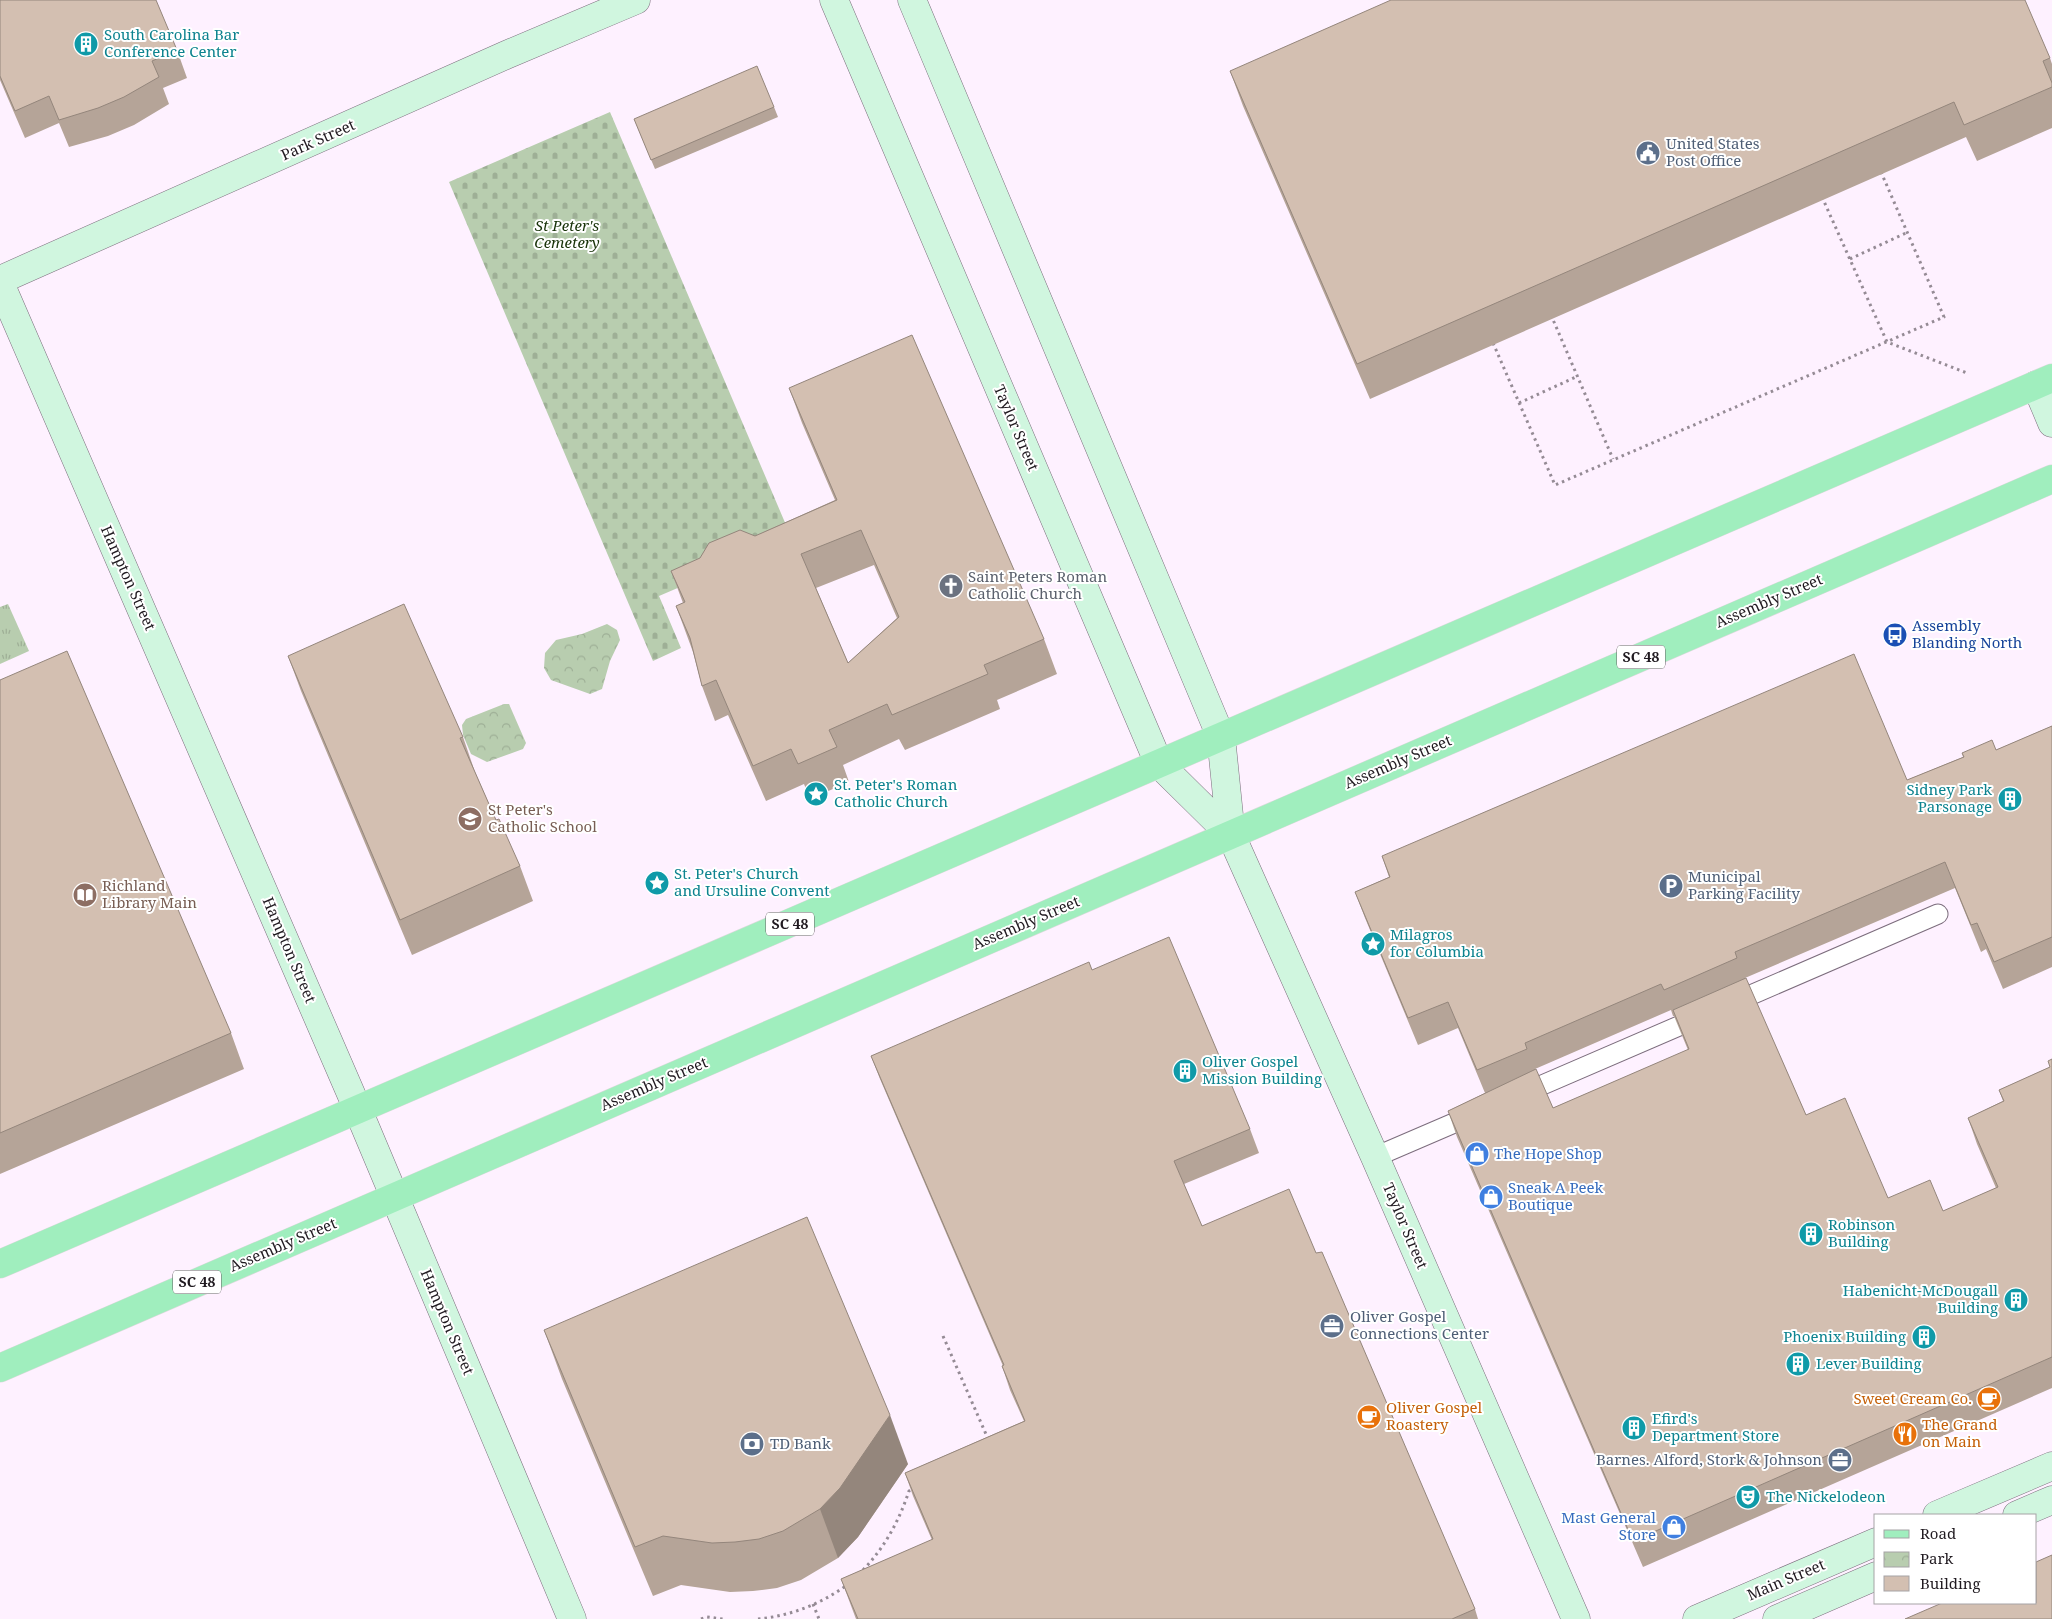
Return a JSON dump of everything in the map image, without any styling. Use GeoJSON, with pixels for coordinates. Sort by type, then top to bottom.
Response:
{"type":"FeatureCollection","features":[{"type":"Feature","properties":{"kind":"main road","name":"Park Street"},"geometry":{"type":"LineString","coordinates":[[0,282],[506,55],[636,0]]}},
{"type":"Feature","properties":{"kind":"main road","name":"Taylor Street"},"geometry":{"type":"LineString","coordinates":[[834,0],[1159,764],[1231,835]]}},
{"type":"Feature","properties":{"kind":"main road","name":"Taylor Street"},"geometry":{"type":"LineString","coordinates":[[912,0],[1221,737],[1231,835],[1375,1158],[1576,1619]]}},
{"type":"Feature","properties":{"kind":"main road","name":"Hampton Street"},"geometry":{"type":"LineString","coordinates":[[0,282],[358,1110],[572,1619]]}},
{"type":"Feature","properties":{"kind":"main road","name":"SC 48"},"geometry":{"type":"LineString","coordinates":[[0,1264],[2044,382]]}},
{"type":"Feature","properties":{"kind":"main road"},"geometry":{"type":"LineString","coordinates":[[2044,382],[2052,423]]}},
{"type":"Feature","properties":{"kind":"main road","name":"Assembly Street"},"geometry":{"type":"LineString","coordinates":[[0,1368],[2052,479]]}},
{"type":"Feature","properties":{"kind":"main road"},"geometry":{"type":"LineString","coordinates":[[1939,1514],[2052,1466]]}},
{"type":"Feature","properties":{"kind":"main road"},"geometry":{"type":"LineString","coordinates":[[2019,1514],[2052,1500]]}},
{"type":"Feature","properties":{"kind":"main road","name":"Main Street"},"geometry":{"type":"LineString","coordinates":[[1697,1619],[1874,1543]]}},
{"type":"Feature","properties":{"kind":"main road"},"geometry":{"type":"LineString","coordinates":[[1777,1619],[1874,1577]]}},
{"type":"Feature","properties":{"kind":"lane"},"geometry":{"type":"LineString","coordinates":[[1506,1101],[1938,914]]}},
{"type":"Feature","properties":{"kind":"lane"},"geometry":{"type":"LineString","coordinates":[[1375,1158],[1488,1109]]}},
{"type":"Feature","properties":{"kind":"path"},"geometry":{"type":"LineString","coordinates":[[1490,336],[1555,486],[1613,459],[1944,317],[1880,169]]}},
{"type":"Feature","properties":{"kind":"path"},"geometry":{"type":"LineString","coordinates":[[1822,196],[1887,342],[1967,373]]}},
{"type":"Feature","properties":{"kind":"path"},"geometry":{"type":"LineString","coordinates":[[1850,259],[1908,232]]}},
{"type":"Feature","properties":{"kind":"path"},"geometry":{"type":"LineString","coordinates":[[1548,308],[1613,459]]}},
{"type":"Feature","properties":{"kind":"path"},"geometry":{"type":"LineString","coordinates":[[1519,403],[1578,376]]}},
{"type":"Feature","properties":{"kind":"path"},"geometry":{"type":"LineString","coordinates":[[943,1336],[990,1445]]}},
{"type":"Feature","properties":{"kind":"path"},"geometry":{"type":"LineString","coordinates":[[857,1576],[878,1554],[887,1541],[909,1491],[918,1487]]}},
{"type":"Feature","properties":{"kind":"path"},"geometry":{"type":"LineString","coordinates":[[758,1619],[789,1614],[813,1604],[851,1582]]}},
{"type":"Feature","properties":{"kind":"path"},"geometry":{"type":"LineString","coordinates":[[813,1604],[819,1619]]}},
{"type":"Feature","properties":{"kind":"path"},"geometry":{"type":"LineString","coordinates":[[701,1619],[707,1617],[723,1619]]}},
{"type":"Feature","properties":{"kind":"green space","name":"St Peter's Cemetery"},"geometry":{"type":"Polygon","coordinates":[[[610,112],[792,539],[659,596],[681,648],[653,661],[449,182],[610,112]]]}},
{"type":"Feature","properties":{"kind":"green space"},"geometry":{"type":"Polygon","coordinates":[[[8,604],[29,651],[0,664],[0,607],[8,604]]]}},
{"type":"Feature","properties":{"kind":"green space"},"geometry":{"type":"Polygon","coordinates":[[[607,624],[617,630],[620,640],[610,661],[602,689],[590,694],[551,680],[544,668],[545,653],[556,640],[582,634],[607,624]]]}},
{"type":"Feature","properties":{"kind":"green space"},"geometry":{"type":"Polygon","coordinates":[[[504,704],[509,704],[526,743],[523,749],[487,762],[471,754],[463,735],[462,725],[466,719],[504,704]]]}},
{"type":"Feature","properties":{"kind":"building","name":"South Carolina Bar Conference Center"},"geometry":{"type":"Polygon","coordinates":[[[0,0],[156,0],[177,50],[152,61],[159,77],[124,97],[98,108],[59,120],[49,96],[15,111],[0,76],[0,0]]]}},
{"type":"Feature","properties":{"kind":"building"},"geometry":{"type":"Polygon","coordinates":[[[1391,0],[2025,0],[2050,58],[2043,61],[2052,87],[1964,125],[1954,102],[1357,364],[1230,71],[1391,0]]]}},
{"type":"Feature","properties":{"kind":"building"},"geometry":{"type":"Polygon","coordinates":[[[757,66],[774,107],[651,160],[634,119],[757,66]]]}},
{"type":"Feature","properties":{"kind":"building","name":"Saint Peters Roman Catholic Church"},"geometry":{"type":"Polygon","coordinates":[[[912,335],[1044,639],[984,665],[988,674],[892,715],[887,704],[829,730],[837,747],[798,764],[791,749],[753,766],[716,680],[702,686],[690,638],[676,606],[685,602],[671,571],[700,558],[709,543],[740,530],[755,536],[837,500],[789,388],[912,335]],[[861,530],[801,554],[848,663],[899,617],[861,530]]]}},
{"type":"Feature","properties":{"kind":"building"},"geometry":{"type":"Polygon","coordinates":[[[404,604],[463,737],[460,738],[496,820],[499,819],[520,866],[400,920],[288,656],[404,604]]]}},
{"type":"Feature","properties":{"kind":"building","name":"Richland Library Main"},"geometry":{"type":"Polygon","coordinates":[[[67,651],[231,1033],[0,1133],[0,680],[67,651]]]}},
{"type":"Feature","properties":{"kind":"building","name":"Municipal Parking Facility"},"geometry":{"type":"Polygon","coordinates":[[[1854,654],[1907,780],[1964,757],[1962,753],[1992,740],[1996,750],[2052,726],[2052,937],[1994,962],[1977,923],[1971,925],[1945,862],[1735,952],[1737,958],[1664,990],[1661,984],[1525,1043],[1527,1049],[1477,1070],[1448,1002],[1408,1018],[1355,892],[1390,877],[1382,856],[1854,654]]]}},
{"type":"Feature","properties":{"kind":"building"},"geometry":{"type":"Polygon","coordinates":[[[1169,937],[1250,1129],[1174,1161],[1202,1226],[1289,1189],[1316,1253],[1322,1252],[1475,1609],[1452,1619],[858,1619],[841,1579],[933,1539],[905,1473],[1025,1421],[1002,1366],[1004,1365],[871,1056],[1089,962],[1092,970],[1169,937]]]}},
{"type":"Feature","properties":{"kind":"building"},"geometry":{"type":"Polygon","coordinates":[[[1746,978],[1806,1115],[1845,1098],[1888,1198],[1930,1180],[1943,1211],[1998,1187],[1968,1118],[2004,1101],[1999,1090],[2050,1067],[2048,1061],[2052,1059],[2052,1357],[1633,1541],[1448,1111],[1536,1069],[1553,1108],[1689,1049],[1673,1010],[1746,978]]]}},
{"type":"Feature","properties":{"kind":"building"},"geometry":{"type":"Polygon","coordinates":[[[807,1217],[890,1415],[840,1488],[820,1509],[783,1531],[759,1539],[712,1543],[663,1536],[635,1547],[544,1330],[807,1217]]]}},
{"type":"Feature","properties":{"kind":"building"},"geometry":{"type":"Polygon","coordinates":[[[2052,1555],[2052,1619],[1905,1619],[1940,1604],[2037,1604],[2037,1562],[2052,1555]]]}},
{"type":"Feature","properties":{"kind":"place","name":"South Carolina Bar Conference Center"},"geometry":{"type":"Point","coordinates":[86,44]}},
{"type":"Feature","properties":{"kind":"place","name":"United States Post Office"},"geometry":{"type":"Point","coordinates":[1648,153]}},
{"type":"Feature","properties":{"kind":"place","name":"Saint Peters Roman Catholic Church"},"geometry":{"type":"Point","coordinates":[951,586]}},
{"type":"Feature","properties":{"kind":"place","name":"Assembly Blanding North"},"geometry":{"type":"Point","coordinates":[1895,635]}},
{"type":"Feature","properties":{"kind":"place","name":"St. Peter's Roman Catholic Church"},"geometry":{"type":"Point","coordinates":[816,794]}},
{"type":"Feature","properties":{"kind":"place","name":"Sidney Park Parsonage"},"geometry":{"type":"Point","coordinates":[2010,799]}},
{"type":"Feature","properties":{"kind":"place","name":"St Peter's Catholic School"},"geometry":{"type":"Point","coordinates":[470,819]}},
{"type":"Feature","properties":{"kind":"place","name":"St. Peter's Church and Ursuline Convent"},"geometry":{"type":"Point","coordinates":[657,883]}},
{"type":"Feature","properties":{"kind":"place","name":"Municipal Parking Facility"},"geometry":{"type":"Point","coordinates":[1671,886]}},
{"type":"Feature","properties":{"kind":"place","name":"Richland Library Main"},"geometry":{"type":"Point","coordinates":[85,895]}},
{"type":"Feature","properties":{"kind":"place","name":"Milagros for Columbia"},"geometry":{"type":"Point","coordinates":[1373,944]}},
{"type":"Feature","properties":{"kind":"place","name":"Oliver Gospel Mission Building"},"geometry":{"type":"Point","coordinates":[1185,1071]}},
{"type":"Feature","properties":{"kind":"place","name":"The Hope Shop"},"geometry":{"type":"Point","coordinates":[1477,1154]}},
{"type":"Feature","properties":{"kind":"place","name":"Sneak A Peek Boutique"},"geometry":{"type":"Point","coordinates":[1491,1197]}},
{"type":"Feature","properties":{"kind":"place","name":"Robinson Building"},"geometry":{"type":"Point","coordinates":[1811,1234]}},
{"type":"Feature","properties":{"kind":"place","name":"Habenicht-McDougall Building"},"geometry":{"type":"Point","coordinates":[2016,1300]}},
{"type":"Feature","properties":{"kind":"place","name":"Oliver Gospel Connections Center"},"geometry":{"type":"Point","coordinates":[1332,1326]}},
{"type":"Feature","properties":{"kind":"place","name":"Phoenix Building"},"geometry":{"type":"Point","coordinates":[1924,1337]}},
{"type":"Feature","properties":{"kind":"place","name":"Lever Building"},"geometry":{"type":"Point","coordinates":[1798,1364]}},
{"type":"Feature","properties":{"kind":"place","name":"Sweet Cream Co."},"geometry":{"type":"Point","coordinates":[1989,1399]}},
{"type":"Feature","properties":{"kind":"place","name":"Oliver Gospel Roastery"},"geometry":{"type":"Point","coordinates":[1369,1417]}},
{"type":"Feature","properties":{"kind":"place","name":"Efird's Department Store"},"geometry":{"type":"Point","coordinates":[1634,1428]}},
{"type":"Feature","properties":{"kind":"place","name":"The Grand on Main"},"geometry":{"type":"Point","coordinates":[1905,1434]}},
{"type":"Feature","properties":{"kind":"place","name":"TD Bank"},"geometry":{"type":"Point","coordinates":[752,1444]}},
{"type":"Feature","properties":{"kind":"place","name":"Barnes. Alford, Stork & Johnson"},"geometry":{"type":"Point","coordinates":[1840,1460]}},
{"type":"Feature","properties":{"kind":"place","name":"The Nickelodeon"},"geometry":{"type":"Point","coordinates":[1748,1497]}},
{"type":"Feature","properties":{"kind":"place","name":"Mast General Store"},"geometry":{"type":"Point","coordinates":[1674,1527]}}]}
